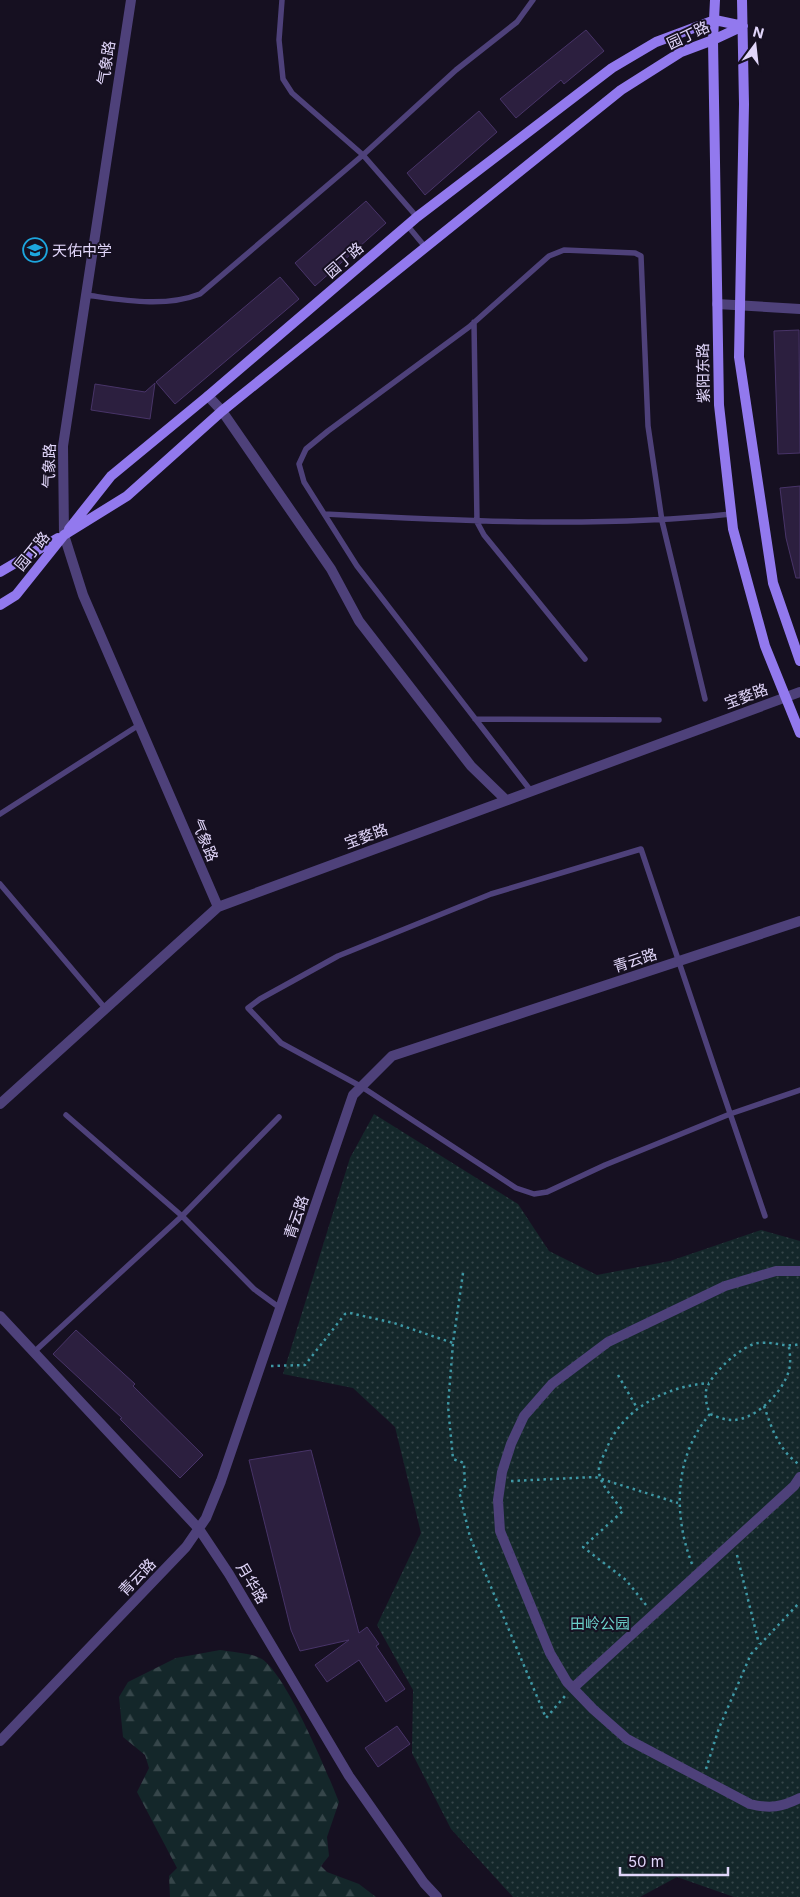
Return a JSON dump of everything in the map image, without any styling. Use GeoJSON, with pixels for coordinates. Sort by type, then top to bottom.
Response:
{"type":"FeatureCollection","features":[{"type":"Feature","properties":{"kind":"main road","name":"紫阳东路"},"geometry":{"type":"LineString","coordinates":[[715,0],[716,20],[713,40],[719,406],[731,514],[733,529],[766,646],[800,733]]}},
{"type":"Feature","properties":{"kind":"main road"},"geometry":{"type":"LineString","coordinates":[[742,0],[744,104],[739,357],[773,583],[800,661]]}},
{"type":"Feature","properties":{"kind":"main road","name":"园丁路"},"geometry":{"type":"LineString","coordinates":[[0,605],[16,595],[111,476],[208,396],[417,217],[612,68],[656,42],[716,20],[743,26]]}},
{"type":"Feature","properties":{"kind":"main road","name":"园丁路"},"geometry":{"type":"LineString","coordinates":[[0,572],[127,496],[222,411],[621,90],[682,52],[743,26]]}},
{"type":"Feature","properties":{"kind":"street","name":"气象路"},"geometry":{"type":"LineString","coordinates":[[131,0],[63,446],[64,535],[83,595],[218,906]]}},
{"type":"Feature","properties":{"kind":"street"},"geometry":{"type":"LineString","coordinates":[[717,304],[800,309]]}},
{"type":"Feature","properties":{"kind":"street"},"geometry":{"type":"LineString","coordinates":[[208,396],[222,411],[331,568],[359,621],[471,766],[506,800]]}},
{"type":"Feature","properties":{"kind":"street","name":"宝婺路"},"geometry":{"type":"LineString","coordinates":[[0,1104],[218,906],[800,692]]}},
{"type":"Feature","properties":{"kind":"street","name":"青云路"},"geometry":{"type":"LineString","coordinates":[[0,1741],[173,1562],[199,1529],[218,1488],[353,1095],[392,1056],[800,921]]}},
{"type":"Feature","properties":{"kind":"street"},"geometry":{"type":"LineString","coordinates":[[800,1270],[776,1271],[725,1286],[608,1342],[552,1384],[524,1416],[511,1444],[498,1500],[500,1531],[550,1653],[573,1688],[593,1709],[627,1739],[703,1777],[750,1804],[767,1808],[779,1808],[800,1798]]}},
{"type":"Feature","properties":{"kind":"street","name":"月华路"},"geometry":{"type":"LineString","coordinates":[[0,1316],[199,1529],[234,1582],[349,1776],[424,1883],[437,1897]]}},
{"type":"Feature","properties":{"kind":"street"},"geometry":{"type":"LineString","coordinates":[[573,1688],[794,1486],[800,1477]]}},
{"type":"Feature","properties":{"kind":"lane"},"geometry":{"type":"LineString","coordinates":[[282,0],[279,40],[283,79],[292,93],[363,155],[417,217]]}},
{"type":"Feature","properties":{"kind":"lane"},"geometry":{"type":"LineString","coordinates":[[86,295],[141,302],[188,298],[200,294],[363,155],[456,70],[517,22],[532,0]]}},
{"type":"Feature","properties":{"kind":"lane"},"geometry":{"type":"LineString","coordinates":[[407,225],[426,248]]}},
{"type":"Feature","properties":{"kind":"lane"},"geometry":{"type":"LineString","coordinates":[[531,791],[357,566],[304,482],[299,464],[306,449],[328,431],[474,322],[549,256],[564,250],[635,253],[641,256],[648,426],[662,521],[705,699]]}},
{"type":"Feature","properties":{"kind":"lane"},"geometry":{"type":"LineString","coordinates":[[474,322],[477,522],[484,536],[585,658]]}},
{"type":"Feature","properties":{"kind":"lane"},"geometry":{"type":"LineString","coordinates":[[325,514],[477,522],[662,521],[731,514]]}},
{"type":"Feature","properties":{"kind":"lane"},"geometry":{"type":"LineString","coordinates":[[474,719],[659,720]]}},
{"type":"Feature","properties":{"kind":"lane"},"geometry":{"type":"LineString","coordinates":[[0,814],[139,725]]}},
{"type":"Feature","properties":{"kind":"lane"},"geometry":{"type":"LineString","coordinates":[[765,1216],[730,1114],[641,849],[491,894],[347,952],[260,999],[248,1008],[281,1043],[362,1087],[516,1188],[534,1194],[546,1192],[730,1114],[800,1090]]}},
{"type":"Feature","properties":{"kind":"lane"},"geometry":{"type":"LineString","coordinates":[[0,884],[105,1008]]}},
{"type":"Feature","properties":{"kind":"lane"},"geometry":{"type":"LineString","coordinates":[[66,1116],[182,1216],[254,1289],[280,1308]]}},
{"type":"Feature","properties":{"kind":"lane"},"geometry":{"type":"LineString","coordinates":[[34,1352],[182,1216],[279,1117]]}},
{"type":"Feature","properties":{"kind":"path"},"geometry":{"type":"LineString","coordinates":[[463,1273],[453,1343],[449,1415],[453,1459],[464,1463],[466,1488],[459,1491],[470,1537],[546,1718],[573,1688]]}},
{"type":"Feature","properties":{"kind":"path"},"geometry":{"type":"LineString","coordinates":[[260,1366],[305,1365],[345,1314],[350,1313],[394,1323],[453,1343]]}},
{"type":"Feature","properties":{"kind":"path"},"geometry":{"type":"LineString","coordinates":[[789,1347],[789,1370],[782,1385],[764,1405],[752,1415],[739,1420],[724,1420],[710,1414],[706,1404],[709,1383],[723,1366],[751,1345],[771,1342],[789,1347],[800,1344]]}},
{"type":"Feature","properties":{"kind":"path"},"geometry":{"type":"LineString","coordinates":[[618,1375],[637,1408]]}},
{"type":"Feature","properties":{"kind":"path"},"geometry":{"type":"LineString","coordinates":[[653,1614],[626,1580],[583,1547],[623,1511],[600,1478],[598,1470],[608,1444],[626,1418],[637,1408],[658,1397],[691,1384],[709,1383]]}},
{"type":"Feature","properties":{"kind":"path"},"geometry":{"type":"LineString","coordinates":[[764,1405],[780,1446],[790,1458],[800,1465]]}},
{"type":"Feature","properties":{"kind":"path"},"geometry":{"type":"LineString","coordinates":[[696,1575],[688,1554],[678,1503],[678,1493],[691,1446],[698,1431],[710,1414]]}},
{"type":"Feature","properties":{"kind":"path"},"geometry":{"type":"LineString","coordinates":[[501,1482],[574,1476],[600,1478],[678,1503]]}},
{"type":"Feature","properties":{"kind":"path"},"geometry":{"type":"LineString","coordinates":[[734,1541],[759,1644]]}},
{"type":"Feature","properties":{"kind":"path"},"geometry":{"type":"LineString","coordinates":[[703,1777],[719,1728],[743,1668],[759,1644],[800,1602]]}},
{"type":"Feature","properties":{"kind":"green space","name":"田岭公园"},"geometry":{"type":"Polygon","coordinates":[[[374,1114],[518,1204],[549,1251],[597,1275],[670,1261],[761,1230],[800,1241],[800,1897],[734,1897],[677,1877],[640,1897],[513,1897],[451,1829],[412,1753],[413,1690],[377,1625],[421,1533],[395,1427],[353,1388],[283,1374],[350,1158],[374,1114]]]}},
{"type":"Feature","properties":{"kind":"green space"},"geometry":{"type":"Polygon","coordinates":[[[220,1650],[247,1654],[262,1659],[283,1684],[305,1726],[339,1802],[327,1837],[329,1856],[321,1866],[327,1872],[359,1884],[376,1897],[170,1897],[169,1876],[177,1868],[137,1792],[149,1768],[145,1755],[123,1737],[119,1697],[128,1682],[176,1658],[220,1650]]]}},
{"type":"Feature","properties":{"kind":"building"},"geometry":{"type":"Polygon","coordinates":[[[586,30],[604,51],[564,84],[561,80],[516,118],[500,99],[586,30]]]}},
{"type":"Feature","properties":{"kind":"building"},"geometry":{"type":"Polygon","coordinates":[[[479,111],[497,132],[425,195],[407,173],[479,111]]]}},
{"type":"Feature","properties":{"kind":"building"},"geometry":{"type":"Polygon","coordinates":[[[366,201],[386,223],[315,286],[295,263],[366,201]]]}},
{"type":"Feature","properties":{"kind":"building"},"geometry":{"type":"Polygon","coordinates":[[[280,277],[299,299],[175,404],[156,382],[280,277]]]}},
{"type":"Feature","properties":{"kind":"building"},"geometry":{"type":"Polygon","coordinates":[[[799,330],[800,453],[778,454],[774,331],[799,330]]]}},
{"type":"Feature","properties":{"kind":"building"},"geometry":{"type":"Polygon","coordinates":[[[155,383],[150,419],[91,410],[95,384],[145,392],[155,383]]]}},
{"type":"Feature","properties":{"kind":"building"},"geometry":{"type":"Polygon","coordinates":[[[800,486],[800,578],[796,578],[786,538],[780,488],[800,486]]]}},
{"type":"Feature","properties":{"kind":"building"},"geometry":{"type":"Polygon","coordinates":[[[76,1330],[135,1384],[133,1386],[203,1455],[180,1478],[120,1419],[122,1418],[53,1354],[76,1330]]]}},
{"type":"Feature","properties":{"kind":"building"},"geometry":{"type":"Polygon","coordinates":[[[311,1450],[359,1633],[367,1627],[379,1644],[376,1646],[405,1689],[386,1702],[359,1660],[327,1682],[315,1665],[349,1640],[300,1651],[291,1630],[249,1460],[311,1450]]]}},
{"type":"Feature","properties":{"kind":"building"},"geometry":{"type":"Polygon","coordinates":[[[397,1726],[410,1744],[378,1767],[365,1748],[397,1726]]]}},
{"type":"Feature","properties":{"kind":"place","name":"天佑中学"},"geometry":{"type":"Point","coordinates":[35,250]}}]}
